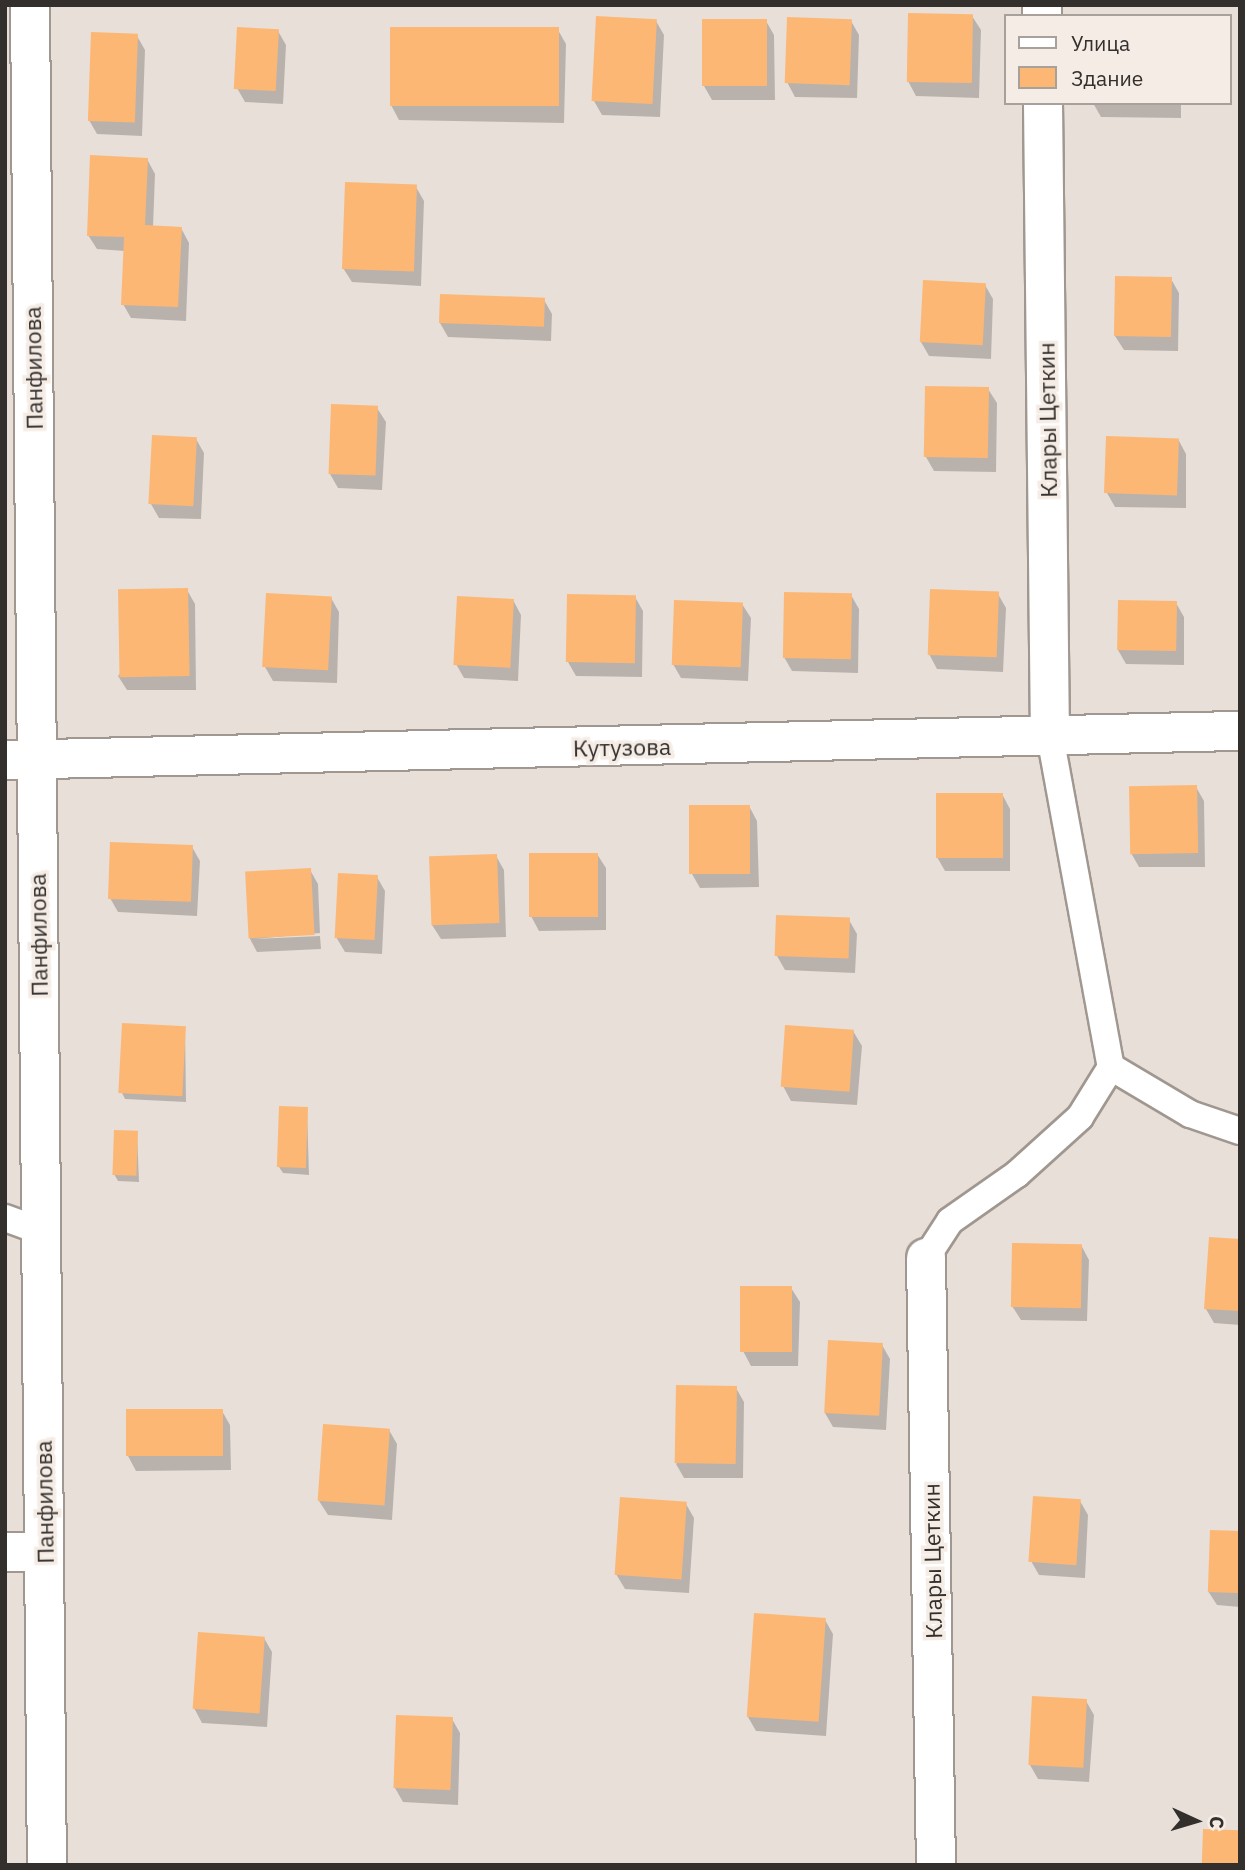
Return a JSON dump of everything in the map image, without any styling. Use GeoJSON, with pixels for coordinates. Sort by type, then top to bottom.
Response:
{"type":"FeatureCollection","features":[{"type":"Feature","properties":{"kind":"street","name":"Панфилова"},"geometry":{"type":"LineString","coordinates":[[30,5],[21,761],[41,1231],[47,1865]]}},
{"type":"Feature","properties":{"kind":"street","name":"Клары Цеткин"},"geometry":{"type":"LineString","coordinates":[[1043,105],[1051,736]]}},
{"type":"Feature","properties":{"kind":"street","name":"Кутузова"},"geometry":{"type":"LineString","coordinates":[[21,761],[1240,731]]}},
{"type":"Feature","properties":{"kind":"street","name":"Клары Цеткин"},"geometry":{"type":"LineString","coordinates":[[926,1258],[936,1865]]}},
{"type":"Feature","properties":{"kind":"street"},"geometry":{"type":"LineString","coordinates":[[5,1552],[44,1552]]}},
{"type":"Feature","properties":{"kind":"lane"},"geometry":{"type":"LineString","coordinates":[[926,1258],[950,1221],[1017,1174],[1080,1117],[1111,1067],[1051,736]]}},
{"type":"Feature","properties":{"kind":"lane"},"geometry":{"type":"LineString","coordinates":[[1111,1067],[1191,1114],[1240,1131]]}},
{"type":"Feature","properties":{"kind":"lane"},"geometry":{"type":"LineString","coordinates":[[5,1218],[41,1231]]}},
{"type":"Feature","properties":{"kind":"building"},"geometry":{"type":"Polygon","coordinates":[[[908,13],[973,14],[972,83],[907,82],[908,13]]]}},
{"type":"Feature","properties":{"kind":"building"},"geometry":{"type":"Polygon","coordinates":[[[596,16],[657,19],[652,104],[592,101],[596,16]]]}},
{"type":"Feature","properties":{"kind":"building"},"geometry":{"type":"Polygon","coordinates":[[[787,17],[852,19],[850,85],[785,83],[787,17]]]}},
{"type":"Feature","properties":{"kind":"building"},"geometry":{"type":"Polygon","coordinates":[[[702,19],[767,19],[767,86],[702,86],[702,19]]]}},
{"type":"Feature","properties":{"kind":"building"},"geometry":{"type":"Polygon","coordinates":[[[237,27],[279,29],[276,91],[234,89],[237,27]]]}},
{"type":"Feature","properties":{"kind":"building"},"geometry":{"type":"Polygon","coordinates":[[[390,27],[559,27],[559,106],[390,106],[390,27]]]}},
{"type":"Feature","properties":{"kind":"building"},"geometry":{"type":"Polygon","coordinates":[[[91,32],[138,34],[135,123],[88,121],[91,32]]]}},
{"type":"Feature","properties":{"kind":"building"},"geometry":{"type":"Polygon","coordinates":[[[90,155],[148,158],[145,225],[182,227],[178,307],[121,305],[124,237],[87,236],[90,155]]]}},
{"type":"Feature","properties":{"kind":"building"},"geometry":{"type":"Polygon","coordinates":[[[345,182],[417,185],[414,271],[342,269],[345,182]]]}},
{"type":"Feature","properties":{"kind":"building"},"geometry":{"type":"Polygon","coordinates":[[[1115,276],[1172,277],[1171,337],[1114,336],[1115,276]]]}},
{"type":"Feature","properties":{"kind":"building"},"geometry":{"type":"Polygon","coordinates":[[[923,280],[986,283],[983,345],[920,342],[923,280]]]}},
{"type":"Feature","properties":{"kind":"building"},"geometry":{"type":"Polygon","coordinates":[[[440,294],[545,298],[544,327],[439,323],[440,294]]]}},
{"type":"Feature","properties":{"kind":"building"},"geometry":{"type":"Polygon","coordinates":[[[925,386],[989,387],[988,458],[924,457],[925,386]]]}},
{"type":"Feature","properties":{"kind":"building"},"geometry":{"type":"Polygon","coordinates":[[[331,404],[378,406],[376,476],[329,474],[331,404]]]}},
{"type":"Feature","properties":{"kind":"building"},"geometry":{"type":"Polygon","coordinates":[[[152,435],[197,437],[193,506],[148,504],[152,435]]]}},
{"type":"Feature","properties":{"kind":"building"},"geometry":{"type":"Polygon","coordinates":[[[1106,436],[1179,439],[1177,496],[1104,493],[1106,436]]]}},
{"type":"Feature","properties":{"kind":"building"},"geometry":{"type":"Polygon","coordinates":[[[188,588],[190,676],[120,677],[118,589],[188,588]]]}},
{"type":"Feature","properties":{"kind":"building"},"geometry":{"type":"Polygon","coordinates":[[[930,589],[999,591],[997,657],[928,655],[930,589]]]}},
{"type":"Feature","properties":{"kind":"building"},"geometry":{"type":"Polygon","coordinates":[[[784,592],[852,593],[851,659],[783,658],[784,592]]]}},
{"type":"Feature","properties":{"kind":"building"},"geometry":{"type":"Polygon","coordinates":[[[266,593],[332,596],[328,670],[262,667],[266,593]]]}},
{"type":"Feature","properties":{"kind":"building"},"geometry":{"type":"Polygon","coordinates":[[[567,594],[636,595],[635,663],[566,662],[567,594]]]}},
{"type":"Feature","properties":{"kind":"building"},"geometry":{"type":"Polygon","coordinates":[[[457,596],[514,599],[510,668],[453,665],[457,596]]]}},
{"type":"Feature","properties":{"kind":"building"},"geometry":{"type":"Polygon","coordinates":[[[674,600],[743,602],[741,667],[672,665],[674,600]]]}},
{"type":"Feature","properties":{"kind":"building"},"geometry":{"type":"Polygon","coordinates":[[[1118,600],[1177,601],[1176,651],[1117,650],[1118,600]]]}},
{"type":"Feature","properties":{"kind":"building"},"geometry":{"type":"Polygon","coordinates":[[[1197,785],[1198,853],[1130,854],[1129,786],[1197,785]]]}},
{"type":"Feature","properties":{"kind":"building"},"geometry":{"type":"Polygon","coordinates":[[[936,793],[1003,793],[1003,858],[936,858],[936,793]]]}},
{"type":"Feature","properties":{"kind":"building"},"geometry":{"type":"Polygon","coordinates":[[[689,805],[750,805],[750,874],[689,874],[689,805]]]}},
{"type":"Feature","properties":{"kind":"building"},"geometry":{"type":"Polygon","coordinates":[[[110,842],[193,845],[191,902],[108,899],[110,842]]]}},
{"type":"Feature","properties":{"kind":"building"},"geometry":{"type":"Polygon","coordinates":[[[529,853],[598,853],[598,917],[529,917],[529,853]]]}},
{"type":"Feature","properties":{"kind":"building"},"geometry":{"type":"Polygon","coordinates":[[[497,854],[499,923],[431,925],[429,856],[497,854]]]}},
{"type":"Feature","properties":{"kind":"building"},"geometry":{"type":"Polygon","coordinates":[[[311,868],[315,935],[249,938],[245,871],[311,868]]]}},
{"type":"Feature","properties":{"kind":"building"},"geometry":{"type":"Polygon","coordinates":[[[338,873],[378,875],[375,940],[335,938],[338,873]]]}},
{"type":"Feature","properties":{"kind":"building"},"geometry":{"type":"Polygon","coordinates":[[[776,915],[850,918],[849,959],[775,956],[776,915]]]}},
{"type":"Feature","properties":{"kind":"building"},"geometry":{"type":"Polygon","coordinates":[[[122,1023],[186,1026],[182,1096],[118,1093],[122,1023]]]}},
{"type":"Feature","properties":{"kind":"building"},"geometry":{"type":"Polygon","coordinates":[[[785,1025],[854,1030],[850,1092],[781,1087],[785,1025]]]}},
{"type":"Feature","properties":{"kind":"building"},"geometry":{"type":"Polygon","coordinates":[[[279,1106],[308,1107],[306,1168],[277,1167],[279,1106]]]}},
{"type":"Feature","properties":{"kind":"building"},"geometry":{"type":"Polygon","coordinates":[[[114,1130],[138,1131],[136,1176],[112,1175],[114,1130]]]}},
{"type":"Feature","properties":{"kind":"building"},"geometry":{"type":"Polygon","coordinates":[[[1209,1237],[1240,1239],[1240,1311],[1204,1309],[1209,1237]]]}},
{"type":"Feature","properties":{"kind":"building"},"geometry":{"type":"Polygon","coordinates":[[[1012,1243],[1082,1244],[1081,1308],[1011,1307],[1012,1243]]]}},
{"type":"Feature","properties":{"kind":"building"},"geometry":{"type":"Polygon","coordinates":[[[740,1286],[792,1286],[792,1352],[740,1352],[740,1286]]]}},
{"type":"Feature","properties":{"kind":"building"},"geometry":{"type":"Polygon","coordinates":[[[828,1340],[883,1343],[879,1416],[824,1413],[828,1340]]]}},
{"type":"Feature","properties":{"kind":"building"},"geometry":{"type":"Polygon","coordinates":[[[676,1385],[737,1386],[736,1464],[675,1463],[676,1385]]]}},
{"type":"Feature","properties":{"kind":"building"},"geometry":{"type":"Polygon","coordinates":[[[126,1409],[223,1409],[223,1456],[126,1456],[126,1409]]]}},
{"type":"Feature","properties":{"kind":"building"},"geometry":{"type":"Polygon","coordinates":[[[323,1424],[390,1429],[384,1505],[318,1501],[323,1424]]]}},
{"type":"Feature","properties":{"kind":"building"},"geometry":{"type":"Polygon","coordinates":[[[1033,1496],[1081,1499],[1076,1565],[1028,1562],[1033,1496]]]}},
{"type":"Feature","properties":{"kind":"building"},"geometry":{"type":"Polygon","coordinates":[[[620,1497],[687,1502],[681,1579],[615,1575],[620,1497]]]}},
{"type":"Feature","properties":{"kind":"building"},"geometry":{"type":"Polygon","coordinates":[[[1210,1530],[1240,1531],[1238,1593],[1208,1592],[1210,1530]]]}},
{"type":"Feature","properties":{"kind":"building"},"geometry":{"type":"Polygon","coordinates":[[[754,1613],[826,1618],[819,1722],[747,1717],[754,1613]]]}},
{"type":"Feature","properties":{"kind":"building"},"geometry":{"type":"Polygon","coordinates":[[[198,1632],[265,1637],[259,1713],[193,1709],[198,1632]]]}},
{"type":"Feature","properties":{"kind":"building"},"geometry":{"type":"Polygon","coordinates":[[[1032,1696],[1087,1699],[1083,1768],[1028,1765],[1032,1696]]]}},
{"type":"Feature","properties":{"kind":"building"},"geometry":{"type":"Polygon","coordinates":[[[396,1715],[453,1717],[450,1790],[393,1788],[396,1715]]]}},
{"type":"Feature","properties":{"kind":"building"},"geometry":{"type":"Polygon","coordinates":[[[1203,1829],[1240,1830],[1239,1865],[1202,1865],[1203,1829]]]}}]}
